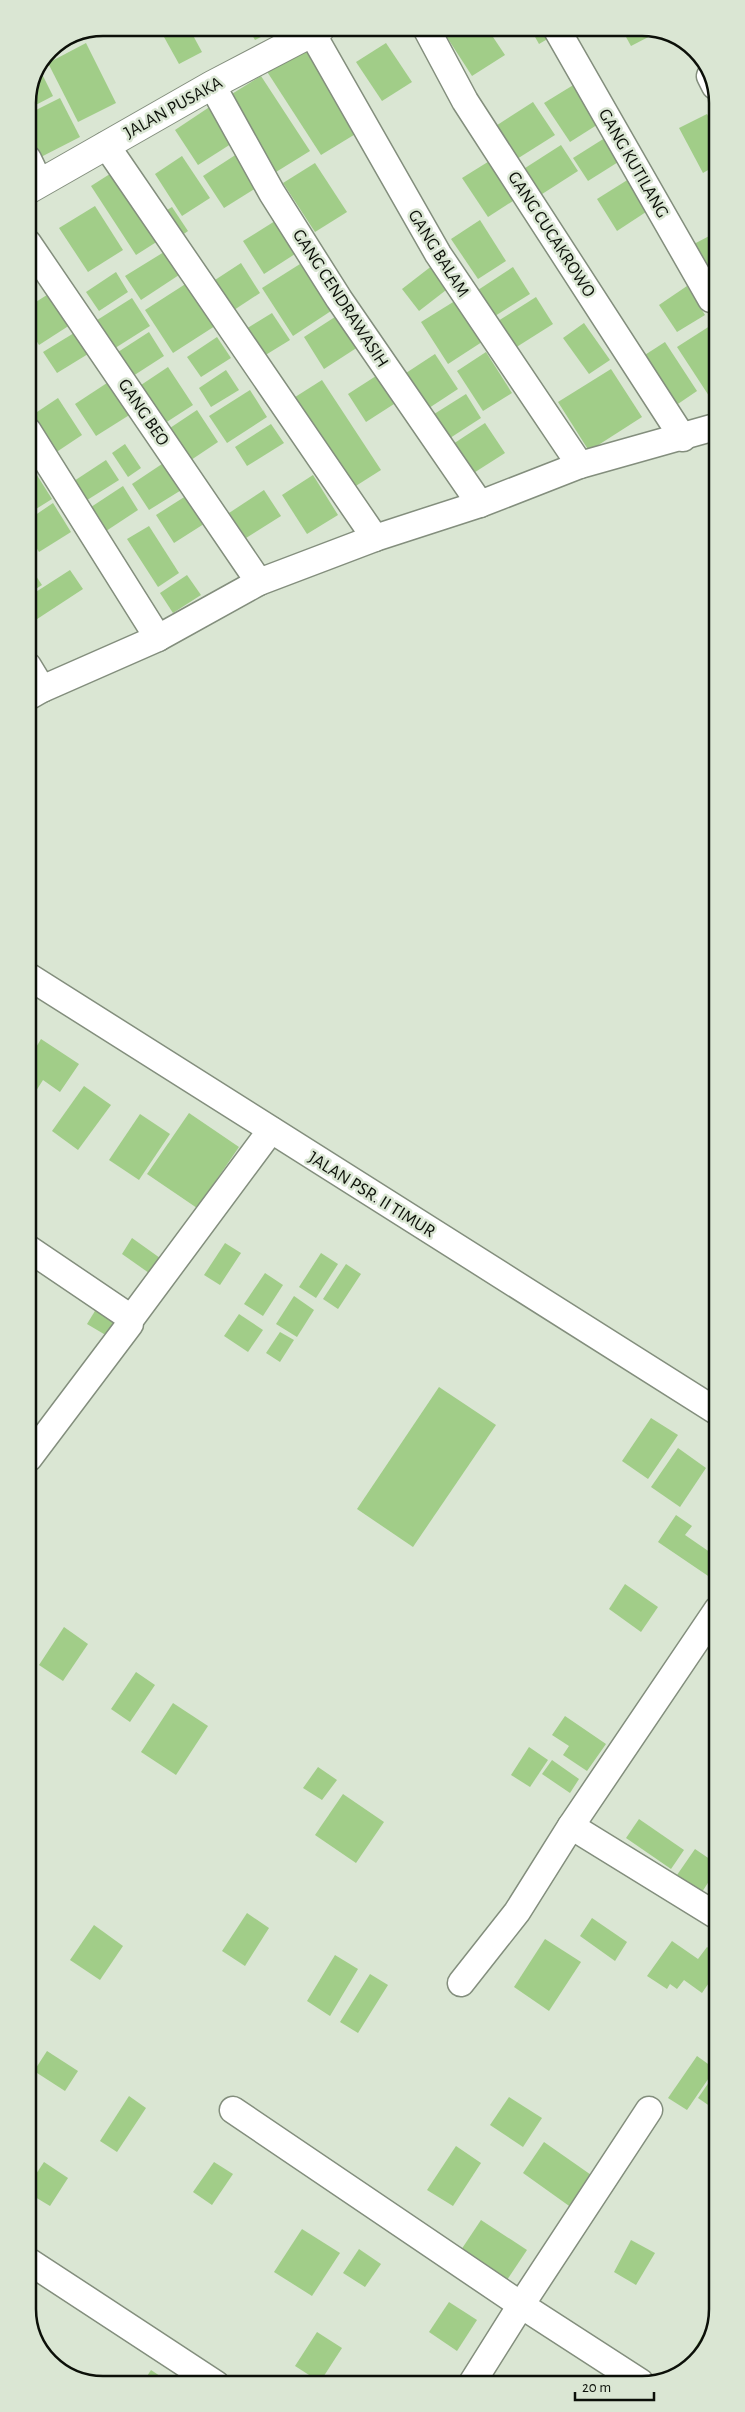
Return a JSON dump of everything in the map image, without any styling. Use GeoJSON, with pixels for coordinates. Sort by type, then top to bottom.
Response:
{"type":"FeatureCollection","features":[{"type":"Feature","properties":{"kind":"main road","name":"JALAN PUSAKA"},"geometry":{"type":"LineString","coordinates":[[36,175],[106,145],[212,85],[305,36]]}},
{"type":"Feature","properties":{"kind":"street","name":"GANG BALAM"},"geometry":{"type":"LineString","coordinates":[[319,36],[438,254],[580,465]]}},
{"type":"Feature","properties":{"kind":"street","name":"GANG CUCAKROWO"},"geometry":{"type":"LineString","coordinates":[[430,36],[465,101],[682,438]]}},
{"type":"Feature","properties":{"kind":"street","name":"GANG KUTILANG"},"geometry":{"type":"LineString","coordinates":[[561,36],[709,296]]}},
{"type":"Feature","properties":{"kind":"street","name":"GANG CENDRAWASIH"},"geometry":{"type":"LineString","coordinates":[[212,85],[272,193],[338,299],[480,504]]}},
{"type":"Feature","properties":{"kind":"street"},"geometry":{"type":"LineString","coordinates":[[106,145],[375,538]]}},
{"type":"Feature","properties":{"kind":"street","name":"GANG BEO"},"geometry":{"type":"LineString","coordinates":[[36,254],[259,582]]}},
{"type":"Feature","properties":{"kind":"street"},"geometry":{"type":"LineString","coordinates":[[36,693],[158,638],[259,582],[375,538],[480,504],[580,465],[709,429]]}},
{"type":"Feature","properties":{"kind":"street"},"geometry":{"type":"LineString","coordinates":[[36,444],[158,638]]}},
{"type":"Feature","properties":{"kind":"street","name":"JALAN PSR. II TIMUR"},"geometry":{"type":"LineString","coordinates":[[36,981],[709,1407]]}},
{"type":"Feature","properties":{"kind":"street"},"geometry":{"type":"LineString","coordinates":[[36,1449],[130,1324],[130,1320],[271,1130]]}},
{"type":"Feature","properties":{"kind":"street"},"geometry":{"type":"LineString","coordinates":[[36,1254],[128,1316],[130,1320]]}},
{"type":"Feature","properties":{"kind":"street"},"geometry":{"type":"LineString","coordinates":[[461,1983],[517,1912],[571,1826],[709,1622]]}},
{"type":"Feature","properties":{"kind":"street"},"geometry":{"type":"LineString","coordinates":[[571,1826],[709,1911]]}},
{"type":"Feature","properties":{"kind":"street"},"geometry":{"type":"LineString","coordinates":[[233,2110],[521,2305],[631,2376]]}},
{"type":"Feature","properties":{"kind":"street"},"geometry":{"type":"LineString","coordinates":[[476,2376],[649,2110]]}},
{"type":"Feature","properties":{"kind":"street"},"geometry":{"type":"LineString","coordinates":[[36,2266],[204,2376]]}},
{"type":"Feature","properties":{"kind":"building"},"geometry":{"type":"Polygon","coordinates":[[[163,36],[193,36],[202,52],[179,64],[163,36]]]}},
{"type":"Feature","properties":{"kind":"building"},"geometry":{"type":"Polygon","coordinates":[[[253,36],[263,36],[255,40],[253,36]]]}},
{"type":"Feature","properties":{"kind":"building"},"geometry":{"type":"Polygon","coordinates":[[[446,36],[492,36],[505,55],[472,76],[446,36]]]}},
{"type":"Feature","properties":{"kind":"building"},"geometry":{"type":"Polygon","coordinates":[[[534,36],[553,36],[539,44],[534,36]]]}},
{"type":"Feature","properties":{"kind":"building"},"geometry":{"type":"Polygon","coordinates":[[[625,36],[649,37],[631,46],[625,36]]]}},
{"type":"Feature","properties":{"kind":"building"},"geometry":{"type":"Polygon","coordinates":[[[86,43],[116,103],[78,122],[49,65],[52,61],[86,43]]]}},
{"type":"Feature","properties":{"kind":"building"},"geometry":{"type":"Polygon","coordinates":[[[386,43],[412,82],[382,101],[356,62],[386,43]]]}},
{"type":"Feature","properties":{"kind":"building"},"geometry":{"type":"Polygon","coordinates":[[[306,44],[362,130],[321,155],[266,70],[306,44]]]}},
{"type":"Feature","properties":{"kind":"building"},"geometry":{"type":"Polygon","coordinates":[[[43,75],[53,96],[36,105],[43,75]]]}},
{"type":"Feature","properties":{"kind":"building"},"geometry":{"type":"Polygon","coordinates":[[[261,76],[310,151],[276,172],[227,97],[261,76]]]}},
{"type":"Feature","properties":{"kind":"building"},"geometry":{"type":"Polygon","coordinates":[[[575,84],[600,123],[570,142],[544,103],[575,84]]]}},
{"type":"Feature","properties":{"kind":"building"},"geometry":{"type":"Polygon","coordinates":[[[60,98],[80,137],[39,158],[36,151],[36,110],[60,98]]]}},
{"type":"Feature","properties":{"kind":"building"},"geometry":{"type":"Polygon","coordinates":[[[533,102],[555,135],[509,164],[488,131],[533,102]]]}},
{"type":"Feature","properties":{"kind":"building"},"geometry":{"type":"Polygon","coordinates":[[[211,106],[234,142],[198,165],[175,130],[211,106]]]}},
{"type":"Feature","properties":{"kind":"building"},"geometry":{"type":"Polygon","coordinates":[[[707,114],[709,118],[709,170],[703,173],[679,128],[707,114]]]}},
{"type":"Feature","properties":{"kind":"building"},"geometry":{"type":"Polygon","coordinates":[[[608,136],[623,159],[588,181],[573,158],[608,136]]]}},
{"type":"Feature","properties":{"kind":"building"},"geometry":{"type":"Polygon","coordinates":[[[561,145],[578,171],[539,196],[522,170],[561,145]]]}},
{"type":"Feature","properties":{"kind":"building"},"geometry":{"type":"Polygon","coordinates":[[[240,152],[261,185],[224,208],[203,176],[240,152]]]}},
{"type":"Feature","properties":{"kind":"building"},"geometry":{"type":"Polygon","coordinates":[[[182,156],[210,198],[182,216],[155,174],[182,156]]]}},
{"type":"Feature","properties":{"kind":"building"},"geometry":{"type":"Polygon","coordinates":[[[491,160],[516,199],[488,217],[462,178],[491,160]]]}},
{"type":"Feature","properties":{"kind":"building"},"geometry":{"type":"Polygon","coordinates":[[[315,163],[347,212],[315,232],[283,183],[315,163]]]}},
{"type":"Feature","properties":{"kind":"building"},"geometry":{"type":"Polygon","coordinates":[[[113,172],[158,241],[136,255],[91,186],[113,172]]]}},
{"type":"Feature","properties":{"kind":"building"},"geometry":{"type":"Polygon","coordinates":[[[629,179],[649,210],[617,231],[597,199],[629,179]]]}},
{"type":"Feature","properties":{"kind":"building"},"geometry":{"type":"Polygon","coordinates":[[[95,206],[123,250],[88,272],[59,228],[95,206]]]}},
{"type":"Feature","properties":{"kind":"building"},"geometry":{"type":"Polygon","coordinates":[[[172,207],[188,231],[175,240],[159,215],[172,207]]]}},
{"type":"Feature","properties":{"kind":"building"},"geometry":{"type":"Polygon","coordinates":[[[480,220],[506,261],[478,279],[451,239],[480,220]]]}},
{"type":"Feature","properties":{"kind":"building"},"geometry":{"type":"Polygon","coordinates":[[[275,221],[295,254],[264,274],[243,241],[275,221]]]}},
{"type":"Feature","properties":{"kind":"building"},"geometry":{"type":"Polygon","coordinates":[[[709,236],[709,264],[704,267],[692,245],[709,236]]]}},
{"type":"Feature","properties":{"kind":"building"},"geometry":{"type":"Polygon","coordinates":[[[164,252],[179,275],[141,300],[125,276],[164,252]]]}},
{"type":"Feature","properties":{"kind":"building"},"geometry":{"type":"Polygon","coordinates":[[[241,263],[260,293],[234,310],[215,280],[241,263]]]}},
{"type":"Feature","properties":{"kind":"building"},"geometry":{"type":"Polygon","coordinates":[[[300,264],[331,311],[293,336],[262,288],[300,264]]]}},
{"type":"Feature","properties":{"kind":"building"},"geometry":{"type":"Polygon","coordinates":[[[433,265],[450,287],[419,311],[402,289],[433,265]]]}},
{"type":"Feature","properties":{"kind":"building"},"geometry":{"type":"Polygon","coordinates":[[[513,267],[530,294],[495,316],[478,290],[513,267]]]}},
{"type":"Feature","properties":{"kind":"building"},"geometry":{"type":"Polygon","coordinates":[[[116,272],[128,292],[99,311],[86,292],[116,272]]]}},
{"type":"Feature","properties":{"kind":"building"},"geometry":{"type":"Polygon","coordinates":[[[187,283],[215,326],[173,353],[145,310],[187,283]]]}},
{"type":"Feature","properties":{"kind":"building"},"geometry":{"type":"Polygon","coordinates":[[[687,286],[705,315],[677,332],[659,305],[687,286]]]}},
{"type":"Feature","properties":{"kind":"building"},"geometry":{"type":"Polygon","coordinates":[[[50,293],[70,325],[39,345],[36,340],[36,302],[50,293]]]}},
{"type":"Feature","properties":{"kind":"building"},"geometry":{"type":"Polygon","coordinates":[[[536,297],[553,324],[515,348],[498,321],[536,297]]]}},
{"type":"Feature","properties":{"kind":"building"},"geometry":{"type":"Polygon","coordinates":[[[132,298],[150,326],[112,350],[94,322],[132,298]]]}},
{"type":"Feature","properties":{"kind":"building"},"geometry":{"type":"Polygon","coordinates":[[[458,299],[485,340],[448,364],[421,322],[458,299]]]}},
{"type":"Feature","properties":{"kind":"building"},"geometry":{"type":"Polygon","coordinates":[[[272,313],[290,340],[259,359],[241,332],[272,313]]]}},
{"type":"Feature","properties":{"kind":"building"},"geometry":{"type":"Polygon","coordinates":[[[338,315],[358,347],[324,369],[304,337],[338,315]]]}},
{"type":"Feature","properties":{"kind":"building"},"geometry":{"type":"Polygon","coordinates":[[[584,323],[610,360],[589,374],[563,338],[584,323]]]}},
{"type":"Feature","properties":{"kind":"building"},"geometry":{"type":"Polygon","coordinates":[[[709,327],[709,396],[677,347],[709,327]]]}},
{"type":"Feature","properties":{"kind":"building"},"geometry":{"type":"Polygon","coordinates":[[[149,332],[164,356],[133,376],[118,352],[149,332]]]}},
{"type":"Feature","properties":{"kind":"building"},"geometry":{"type":"Polygon","coordinates":[[[74,333],[88,354],[57,373],[43,352],[74,333]]]}},
{"type":"Feature","properties":{"kind":"building"},"geometry":{"type":"Polygon","coordinates":[[[217,337],[231,358],[201,377],[187,357],[217,337]]]}},
{"type":"Feature","properties":{"kind":"building"},"geometry":{"type":"Polygon","coordinates":[[[665,342],[697,391],[669,410],[637,360],[665,342]]]}},
{"type":"Feature","properties":{"kind":"building"},"geometry":{"type":"Polygon","coordinates":[[[486,352],[512,393],[483,411],[457,371],[486,352]]]}},
{"type":"Feature","properties":{"kind":"building"},"geometry":{"type":"Polygon","coordinates":[[[435,354],[458,389],[429,408],[406,373],[435,354]]]}},
{"type":"Feature","properties":{"kind":"building"},"geometry":{"type":"Polygon","coordinates":[[[168,367],[193,405],[159,427],[135,389],[168,367]]]}},
{"type":"Feature","properties":{"kind":"building"},"geometry":{"type":"Polygon","coordinates":[[[611,369],[642,417],[589,451],[558,402],[611,369]]]}},
{"type":"Feature","properties":{"kind":"building"},"geometry":{"type":"Polygon","coordinates":[[[226,370],[239,390],[211,407],[199,388],[226,370]]]}},
{"type":"Feature","properties":{"kind":"building"},"geometry":{"type":"Polygon","coordinates":[[[376,376],[394,404],[366,422],[348,394],[376,376]]]}},
{"type":"Feature","properties":{"kind":"building"},"geometry":{"type":"Polygon","coordinates":[[[322,380],[381,470],[351,489],[292,399],[322,380]]]}},
{"type":"Feature","properties":{"kind":"building"},"geometry":{"type":"Polygon","coordinates":[[[110,381],[131,414],[96,436],[75,404],[110,381]]]}},
{"type":"Feature","properties":{"kind":"building"},"geometry":{"type":"Polygon","coordinates":[[[250,390],[267,417],[227,443],[209,416],[250,390]]]}},
{"type":"Feature","properties":{"kind":"building"},"geometry":{"type":"Polygon","coordinates":[[[466,394],[481,418],[447,440],[431,416],[466,394]]]}},
{"type":"Feature","properties":{"kind":"building"},"geometry":{"type":"Polygon","coordinates":[[[58,398],[82,435],[52,455],[36,430],[36,413],[58,398]]]}},
{"type":"Feature","properties":{"kind":"building"},"geometry":{"type":"Polygon","coordinates":[[[197,410],[218,442],[191,460],[170,428],[197,410]]]}},
{"type":"Feature","properties":{"kind":"building"},"geometry":{"type":"Polygon","coordinates":[[[485,423],[505,453],[469,476],[450,446],[485,423]]]}},
{"type":"Feature","properties":{"kind":"building"},"geometry":{"type":"Polygon","coordinates":[[[271,424],[284,443],[247,466],[235,447],[271,424]]]}},
{"type":"Feature","properties":{"kind":"building"},"geometry":{"type":"Polygon","coordinates":[[[125,444],[141,468],[128,477],[112,453],[125,444]]]}},
{"type":"Feature","properties":{"kind":"building"},"geometry":{"type":"Polygon","coordinates":[[[106,460],[119,480],[84,502],[71,483],[106,460]]]}},
{"type":"Feature","properties":{"kind":"building"},"geometry":{"type":"Polygon","coordinates":[[[165,462],[183,489],[149,510],[132,484],[165,462]]]}},
{"type":"Feature","properties":{"kind":"building"},"geometry":{"type":"Polygon","coordinates":[[[36,474],[52,499],[36,509],[36,474]]]}},
{"type":"Feature","properties":{"kind":"building"},"geometry":{"type":"Polygon","coordinates":[[[313,475],[338,515],[307,534],[282,495],[313,475]]]}},
{"type":"Feature","properties":{"kind":"building"},"geometry":{"type":"Polygon","coordinates":[[[123,486],[138,510],[100,535],[85,511],[123,486]]]}},
{"type":"Feature","properties":{"kind":"building"},"geometry":{"type":"Polygon","coordinates":[[[264,490],[281,516],[246,538],[229,513],[264,490]]]}},
{"type":"Feature","properties":{"kind":"building"},"geometry":{"type":"Polygon","coordinates":[[[189,494],[207,522],[174,543],[156,515],[189,494]]]}},
{"type":"Feature","properties":{"kind":"building"},"geometry":{"type":"Polygon","coordinates":[[[53,503],[71,532],[39,552],[36,547],[36,515],[53,503]]]}},
{"type":"Feature","properties":{"kind":"building"},"geometry":{"type":"Polygon","coordinates":[[[149,526],[179,573],[158,587],[127,539],[149,526]]]}},
{"type":"Feature","properties":{"kind":"building"},"geometry":{"type":"Polygon","coordinates":[[[70,570],[83,589],[36,620],[36,592],[70,570]]]}},
{"type":"Feature","properties":{"kind":"building"},"geometry":{"type":"Polygon","coordinates":[[[187,575],[201,595],[173,613],[160,593],[187,575]]]}},
{"type":"Feature","properties":{"kind":"building"},"geometry":{"type":"Polygon","coordinates":[[[36,576],[42,585],[36,589],[36,576]]]}},
{"type":"Feature","properties":{"kind":"building"},"geometry":{"type":"Polygon","coordinates":[[[41,1039],[79,1064],[60,1092],[43,1080],[36,1091],[36,1047],[41,1039]]]}},
{"type":"Feature","properties":{"kind":"building"},"geometry":{"type":"Polygon","coordinates":[[[84,1086],[111,1105],[78,1150],[52,1131],[84,1086]]]}},
{"type":"Feature","properties":{"kind":"building"},"geometry":{"type":"Polygon","coordinates":[[[189,1113],[239,1147],[197,1208],[147,1174],[189,1113]]]}},
{"type":"Feature","properties":{"kind":"building"},"geometry":{"type":"Polygon","coordinates":[[[140,1114],[170,1134],[139,1180],[109,1160],[140,1114]]]}},
{"type":"Feature","properties":{"kind":"building"},"geometry":{"type":"Polygon","coordinates":[[[132,1238],[160,1258],[149,1273],[122,1254],[132,1238]]]}},
{"type":"Feature","properties":{"kind":"building"},"geometry":{"type":"Polygon","coordinates":[[[225,1243],[241,1253],[220,1285],[204,1275],[225,1243]]]}},
{"type":"Feature","properties":{"kind":"building"},"geometry":{"type":"Polygon","coordinates":[[[321,1253],[338,1264],[316,1298],[299,1287],[321,1253]]]}},
{"type":"Feature","properties":{"kind":"building"},"geometry":{"type":"Polygon","coordinates":[[[346,1264],[361,1274],[338,1309],[323,1299],[346,1264]]]}},
{"type":"Feature","properties":{"kind":"building"},"geometry":{"type":"Polygon","coordinates":[[[265,1273],[283,1285],[263,1316],[244,1304],[265,1273]]]}},
{"type":"Feature","properties":{"kind":"building"},"geometry":{"type":"Polygon","coordinates":[[[294,1296],[314,1310],[297,1337],[276,1324],[294,1296]]]}},
{"type":"Feature","properties":{"kind":"building"},"geometry":{"type":"Polygon","coordinates":[[[98,1306],[125,1323],[114,1340],[87,1324],[98,1306]]]}},
{"type":"Feature","properties":{"kind":"building"},"geometry":{"type":"Polygon","coordinates":[[[239,1314],[263,1330],[248,1352],[224,1336],[239,1314]]]}},
{"type":"Feature","properties":{"kind":"building"},"geometry":{"type":"Polygon","coordinates":[[[280,1332],[294,1340],[280,1362],[266,1353],[280,1332]]]}},
{"type":"Feature","properties":{"kind":"building"},"geometry":{"type":"Polygon","coordinates":[[[439,1387],[496,1425],[413,1547],[357,1509],[439,1387]]]}},
{"type":"Feature","properties":{"kind":"building"},"geometry":{"type":"Polygon","coordinates":[[[651,1418],[678,1435],[648,1479],[622,1461],[651,1418]]]}},
{"type":"Feature","properties":{"kind":"building"},"geometry":{"type":"Polygon","coordinates":[[[678,1448],[706,1468],[680,1507],[651,1487],[678,1448]]]}},
{"type":"Feature","properties":{"kind":"building"},"geometry":{"type":"Polygon","coordinates":[[[676,1515],[692,1526],[685,1535],[709,1552],[709,1577],[658,1542],[676,1515]]]}},
{"type":"Feature","properties":{"kind":"building"},"geometry":{"type":"Polygon","coordinates":[[[625,1584],[658,1607],[641,1632],[609,1609],[625,1584]]]}},
{"type":"Feature","properties":{"kind":"building"},"geometry":{"type":"Polygon","coordinates":[[[64,1627],[88,1644],[63,1681],[39,1665],[64,1627]]]}},
{"type":"Feature","properties":{"kind":"building"},"geometry":{"type":"Polygon","coordinates":[[[136,1672],[155,1685],[130,1722],[111,1709],[136,1672]]]}},
{"type":"Feature","properties":{"kind":"building"},"geometry":{"type":"Polygon","coordinates":[[[173,1703],[208,1726],[176,1775],[141,1752],[173,1703]]]}},
{"type":"Feature","properties":{"kind":"building"},"geometry":{"type":"Polygon","coordinates":[[[565,1716],[606,1744],[587,1771],[563,1755],[569,1746],[552,1735],[565,1716]]]}},
{"type":"Feature","properties":{"kind":"building"},"geometry":{"type":"Polygon","coordinates":[[[529,1747],[548,1760],[530,1787],[511,1775],[529,1747]]]}},
{"type":"Feature","properties":{"kind":"building"},"geometry":{"type":"Polygon","coordinates":[[[552,1760],[579,1779],[570,1793],[542,1774],[552,1760]]]}},
{"type":"Feature","properties":{"kind":"building"},"geometry":{"type":"Polygon","coordinates":[[[318,1767],[337,1780],[322,1800],[303,1788],[318,1767]]]}},
{"type":"Feature","properties":{"kind":"building"},"geometry":{"type":"Polygon","coordinates":[[[343,1794],[384,1822],[356,1863],[315,1835],[343,1794]]]}},
{"type":"Feature","properties":{"kind":"building"},"geometry":{"type":"Polygon","coordinates":[[[639,1819],[684,1850],[671,1869],[626,1838],[639,1819]]]}},
{"type":"Feature","properties":{"kind":"building"},"geometry":{"type":"Polygon","coordinates":[[[695,1849],[709,1859],[709,1881],[702,1892],[677,1875],[695,1849]]]}},
{"type":"Feature","properties":{"kind":"building"},"geometry":{"type":"Polygon","coordinates":[[[247,1913],[269,1928],[245,1966],[222,1951],[247,1913]]]}},
{"type":"Feature","properties":{"kind":"building"},"geometry":{"type":"Polygon","coordinates":[[[592,1918],[627,1942],[615,1961],[580,1936],[592,1918]]]}},
{"type":"Feature","properties":{"kind":"building"},"geometry":{"type":"Polygon","coordinates":[[[94,1925],[123,1946],[100,1980],[70,1960],[94,1925]]]}},
{"type":"Feature","properties":{"kind":"building"},"geometry":{"type":"Polygon","coordinates":[[[545,1939],[581,1962],[549,2011],[514,1987],[545,1939]]]}},
{"type":"Feature","properties":{"kind":"building"},"geometry":{"type":"Polygon","coordinates":[[[672,1941],[698,1959],[707,1947],[709,1948],[709,1983],[702,1993],[684,1980],[677,1989],[670,1984],[667,1989],[647,1976],[672,1941]]]}},
{"type":"Feature","properties":{"kind":"building"},"geometry":{"type":"Polygon","coordinates":[[[335,1955],[358,1969],[330,2016],[307,2001],[335,1955]]]}},
{"type":"Feature","properties":{"kind":"building"},"geometry":{"type":"Polygon","coordinates":[[[370,1974],[388,1985],[358,2033],[340,2022],[370,1974]]]}},
{"type":"Feature","properties":{"kind":"building"},"geometry":{"type":"Polygon","coordinates":[[[47,2051],[78,2071],[65,2091],[36,2072],[36,2068],[47,2051]]]}},
{"type":"Feature","properties":{"kind":"building"},"geometry":{"type":"Polygon","coordinates":[[[697,2056],[709,2065],[709,2078],[687,2110],[668,2098],[697,2056]]]}},
{"type":"Feature","properties":{"kind":"building"},"geometry":{"type":"Polygon","coordinates":[[[709,2082],[709,2106],[698,2098],[709,2082]]]}},
{"type":"Feature","properties":{"kind":"building"},"geometry":{"type":"Polygon","coordinates":[[[129,2096],[146,2108],[117,2152],[100,2141],[129,2096]]]}},
{"type":"Feature","properties":{"kind":"building"},"geometry":{"type":"Polygon","coordinates":[[[509,2097],[542,2118],[523,2147],[490,2125],[509,2097]]]}},
{"type":"Feature","properties":{"kind":"building"},"geometry":{"type":"Polygon","coordinates":[[[544,2142],[594,2177],[572,2208],[523,2173],[544,2142]]]}},
{"type":"Feature","properties":{"kind":"building"},"geometry":{"type":"Polygon","coordinates":[[[456,2146],[481,2163],[453,2206],[427,2190],[456,2146]]]}},
{"type":"Feature","properties":{"kind":"building"},"geometry":{"type":"Polygon","coordinates":[[[44,2162],[68,2178],[50,2206],[36,2198],[36,2174],[44,2162]]]}},
{"type":"Feature","properties":{"kind":"building"},"geometry":{"type":"Polygon","coordinates":[[[214,2162],[233,2174],[212,2205],[193,2192],[214,2162]]]}},
{"type":"Feature","properties":{"kind":"building"},"geometry":{"type":"Polygon","coordinates":[[[481,2220],[527,2250],[503,2286],[457,2256],[481,2220]]]}},
{"type":"Feature","properties":{"kind":"building"},"geometry":{"type":"Polygon","coordinates":[[[302,2229],[340,2253],[312,2296],[274,2272],[302,2229]]]}},
{"type":"Feature","properties":{"kind":"building"},"geometry":{"type":"Polygon","coordinates":[[[631,2240],[655,2253],[636,2285],[614,2272],[631,2240]]]}},
{"type":"Feature","properties":{"kind":"building"},"geometry":{"type":"Polygon","coordinates":[[[359,2249],[381,2264],[365,2287],[343,2273],[359,2249]]]}},
{"type":"Feature","properties":{"kind":"building"},"geometry":{"type":"Polygon","coordinates":[[[449,2302],[477,2320],[457,2351],[429,2332],[449,2302]]]}},
{"type":"Feature","properties":{"kind":"building"},"geometry":{"type":"Polygon","coordinates":[[[317,2332],[342,2348],[324,2376],[311,2376],[295,2366],[317,2332]]]}},
{"type":"Feature","properties":{"kind":"building"},"geometry":{"type":"Polygon","coordinates":[[[151,2370],[160,2376],[147,2376],[151,2370]]]}}]}
